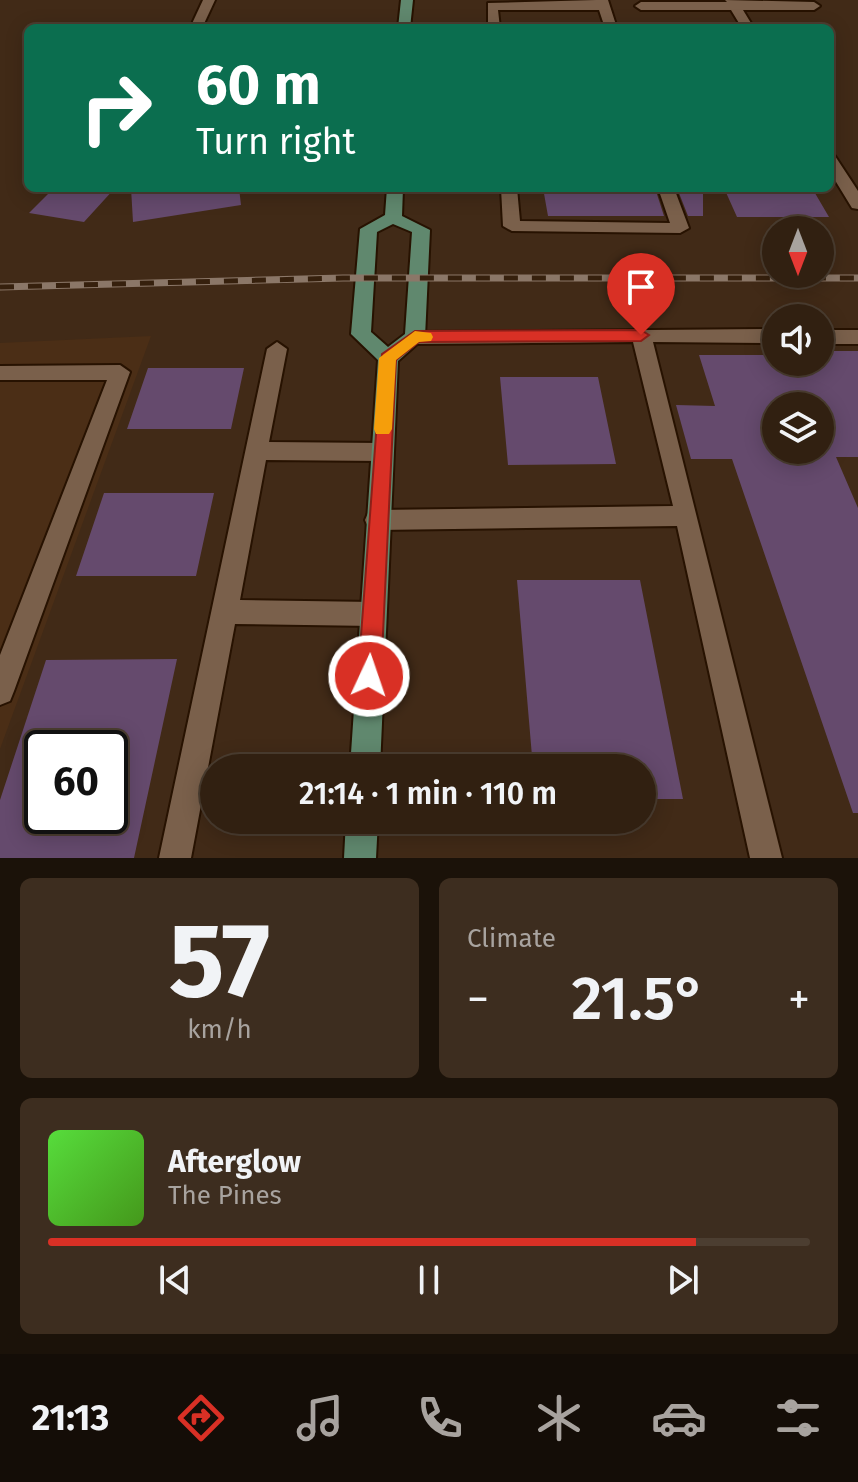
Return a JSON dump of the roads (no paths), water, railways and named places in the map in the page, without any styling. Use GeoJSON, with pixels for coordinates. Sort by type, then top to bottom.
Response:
{"type":"FeatureCollection","features":[{"type":"Feature","properties":{"kind":"main road"},"geometry":{"type":"LineString","coordinates":[[404,24],[407,0]]}},
{"type":"Feature","properties":{"kind":"main road"},"geometry":{"type":"LineString","coordinates":[[393,218],[395,192]]}},
{"type":"Feature","properties":{"kind":"main road"},"geometry":{"type":"LineString","coordinates":[[366,754],[388,358],[415,337],[421,230],[393,218],[369,229],[361,334],[388,358]]}},
{"type":"Feature","properties":{"kind":"main road"},"geometry":{"type":"LineString","coordinates":[[360,858],[361,834]]}},
{"type":"Feature","properties":{"kind":"street"},"geometry":{"type":"LineString","coordinates":[[198,24],[209,0]]}},
{"type":"Feature","properties":{"kind":"street"},"geometry":{"type":"LineString","coordinates":[[494,24],[492,6],[602,3],[610,24]]}},
{"type":"Feature","properties":{"kind":"street"},"geometry":{"type":"LineString","coordinates":[[733,3],[746,24]]}},
{"type":"Feature","properties":{"kind":"street"},"geometry":{"type":"LineString","coordinates":[[641,6],[733,3],[814,6]]}},
{"type":"Feature","properties":{"kind":"street"},"geometry":{"type":"LineString","coordinates":[[834,165],[858,204]]}},
{"type":"Feature","properties":{"kind":"street"},"geometry":{"type":"LineString","coordinates":[[509,192],[512,226],[680,228],[667,192]]}},
{"type":"Feature","properties":{"kind":"street"},"geometry":{"type":"LineString","coordinates":[[641,335],[687,516],[766,858]]}},
{"type":"Feature","properties":{"kind":"street"},"geometry":{"type":"LineString","coordinates":[[415,337],[762,336]]}},
{"type":"Feature","properties":{"kind":"street"},"geometry":{"type":"LineString","coordinates":[[834,337],[858,337]]}},
{"type":"Feature","properties":{"kind":"street"},"geometry":{"type":"LineString","coordinates":[[175,858],[277,349]]}},
{"type":"Feature","properties":{"kind":"street"},"geometry":{"type":"LineString","coordinates":[[0,373],[120,372],[0,691]]}},
{"type":"Feature","properties":{"kind":"street"},"geometry":{"type":"LineString","coordinates":[[257,451],[381,452]]}},
{"type":"Feature","properties":{"kind":"street"},"geometry":{"type":"LineString","coordinates":[[377,520],[687,516]]}},
{"type":"Feature","properties":{"kind":"street"},"geometry":{"type":"LineString","coordinates":[[224,612],[373,614]]}},
{"type":"Feature","properties":{"kind":"railway"},"geometry":{"type":"LineString","coordinates":[[0,287],[343,278],[858,278]]}}]}
